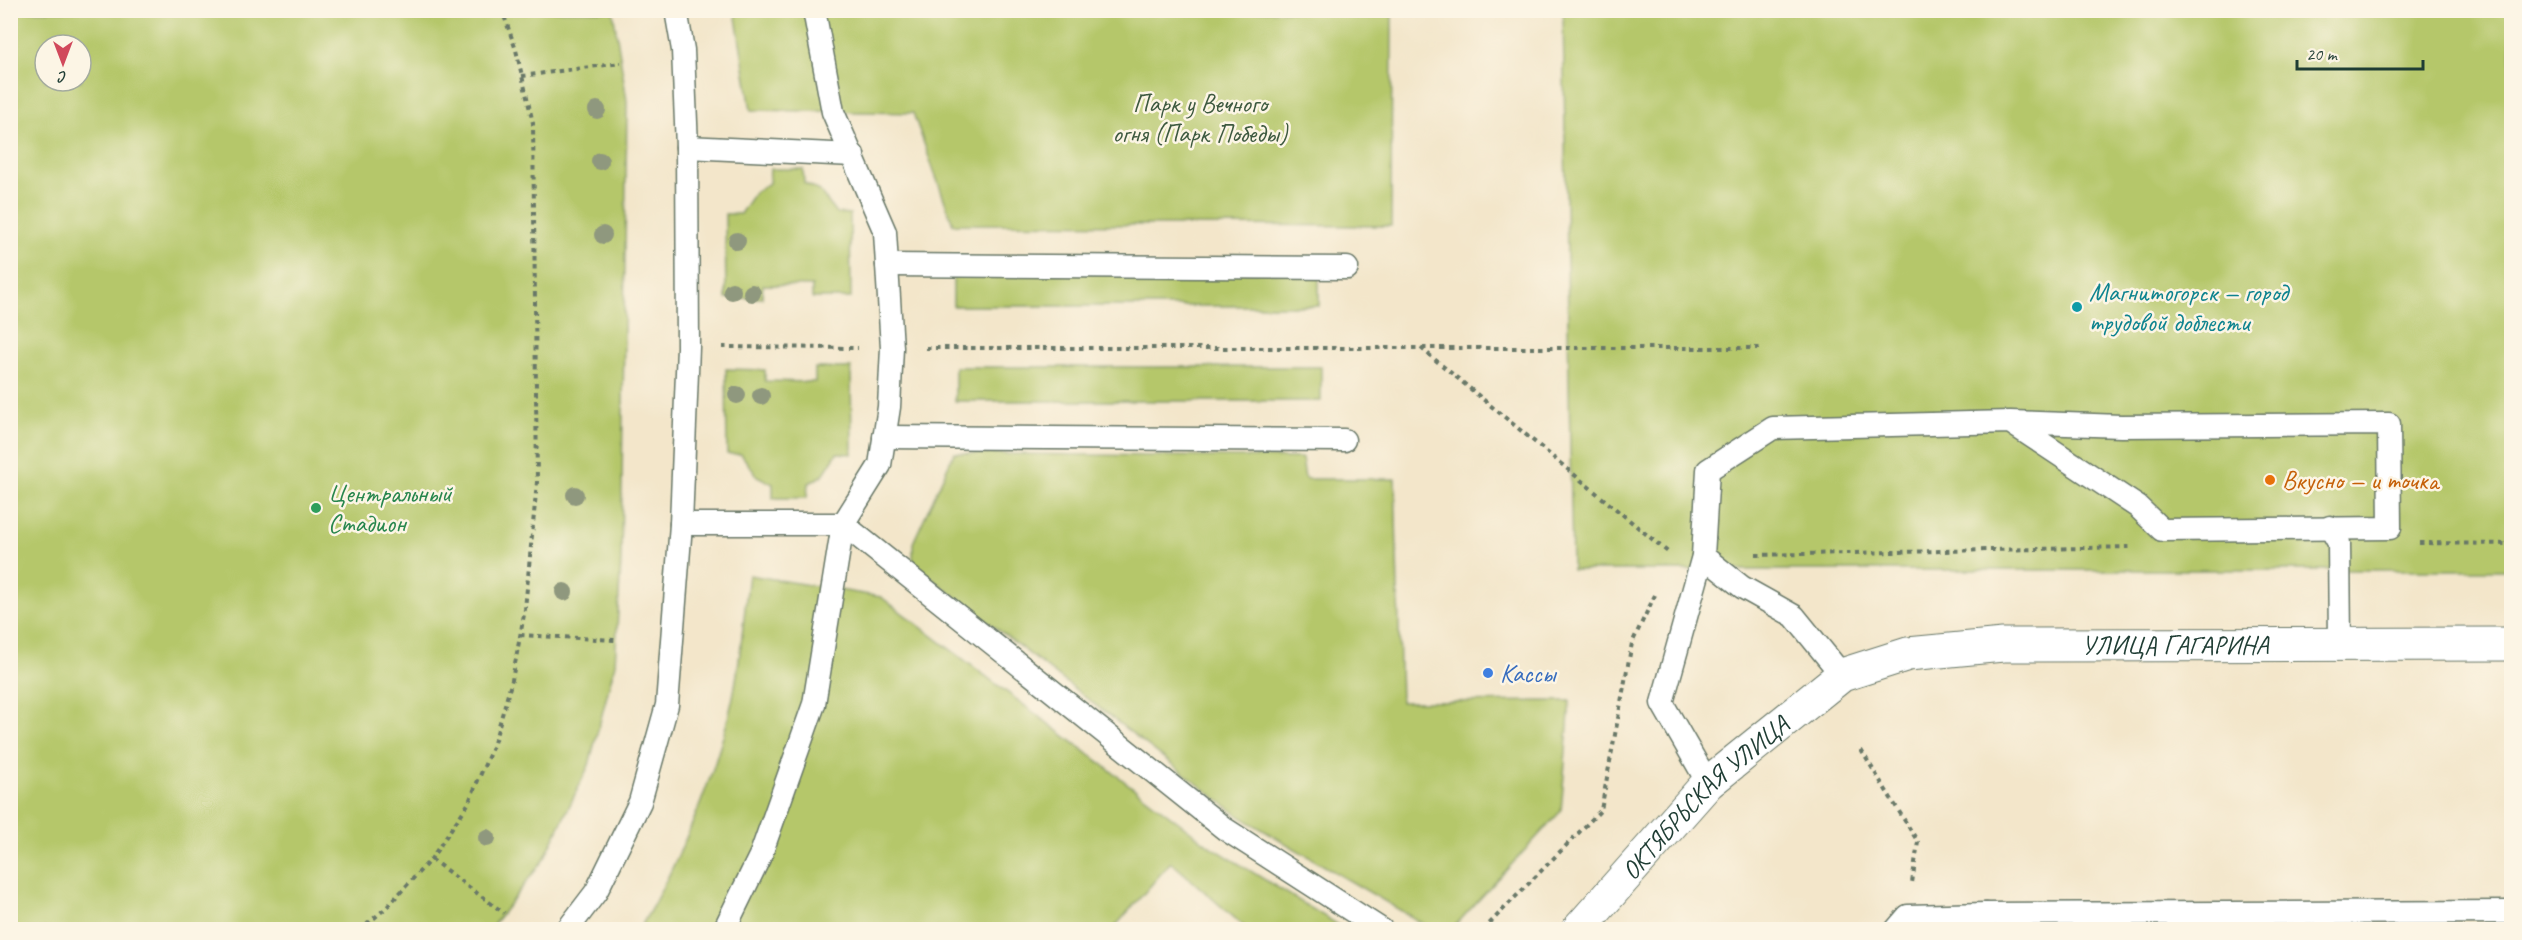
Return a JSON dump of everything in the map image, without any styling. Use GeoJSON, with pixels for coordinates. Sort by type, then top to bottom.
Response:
{"type":"FeatureCollection","features":[{"type":"Feature","properties":{"kind":"main road","name":"УЛИЦА ГАГАРИНА"},"geometry":{"type":"LineString","coordinates":[[1842,675],[1908,654],[2003,645],[2511,644]]}},
{"type":"Feature","properties":{"kind":"main road","name":"ОКТЯБРЬСКАЯ УЛИЦА"},"geometry":{"type":"LineString","coordinates":[[1578,930],[1708,783],[1842,675]]}},
{"type":"Feature","properties":{"kind":"lane"},"geometry":{"type":"LineString","coordinates":[[567,930],[596,891],[640,802],[667,705],[681,524],[688,347],[687,147],[683,50],[676,10]]}},
{"type":"Feature","properties":{"kind":"lane"},"geometry":{"type":"LineString","coordinates":[[724,930],[761,854],[814,704],[843,524],[880,465],[884,437],[892,348],[885,232],[833,112],[819,13]]}},
{"type":"Feature","properties":{"kind":"lane"},"geometry":{"type":"LineString","coordinates":[[687,147],[853,155]]}},
{"type":"Feature","properties":{"kind":"lane"},"geometry":{"type":"LineString","coordinates":[[887,265],[1347,268]]}},
{"type":"Feature","properties":{"kind":"lane"},"geometry":{"type":"LineString","coordinates":[[1708,783],[1662,703],[1703,556],[1708,470],[1773,428],[2010,422],[2121,426],[2389,424],[2390,528],[2162,530],[2138,507],[2010,422]]}},
{"type":"Feature","properties":{"kind":"lane"},"geometry":{"type":"LineString","coordinates":[[884,437],[1344,440]]}},
{"type":"Feature","properties":{"kind":"lane"},"geometry":{"type":"LineString","coordinates":[[681,524],[843,524],[1225,829],[1382,930]]}},
{"type":"Feature","properties":{"kind":"lane"},"geometry":{"type":"LineString","coordinates":[[2330,527],[2339,543],[2340,643]]}},
{"type":"Feature","properties":{"kind":"lane"},"geometry":{"type":"LineString","coordinates":[[1703,556],[1742,587],[1794,616],[1842,675]]}},
{"type":"Feature","properties":{"kind":"lane"},"geometry":{"type":"LineString","coordinates":[[1902,923],[2511,912]]}},
{"type":"Feature","properties":{"kind":"path"},"geometry":{"type":"LineString","coordinates":[[360,930],[386,908],[431,859],[468,804],[494,743],[520,635],[537,482],[533,123],[522,76],[502,10]]}},
{"type":"Feature","properties":{"kind":"path"},"geometry":{"type":"LineString","coordinates":[[522,76],[621,63]]}},
{"type":"Feature","properties":{"kind":"path"},"geometry":{"type":"LineString","coordinates":[[688,347],[1764,348]]}},
{"type":"Feature","properties":{"kind":"path"},"geometry":{"type":"LineString","coordinates":[[1421,348],[1673,557],[2139,547]]}},
{"type":"Feature","properties":{"kind":"path"},"geometry":{"type":"LineString","coordinates":[[2408,543],[2511,544]]}},
{"type":"Feature","properties":{"kind":"path"},"geometry":{"type":"LineString","coordinates":[[1483,930],[1601,810],[1632,643],[1658,589]]}},
{"type":"Feature","properties":{"kind":"path"},"geometry":{"type":"LineString","coordinates":[[520,635],[616,640]]}},
{"type":"Feature","properties":{"kind":"path"},"geometry":{"type":"LineString","coordinates":[[1861,750],[1918,842],[1902,923]]}},
{"type":"Feature","properties":{"kind":"path"},"geometry":{"type":"LineString","coordinates":[[431,859],[504,913]]}},
{"type":"Feature","properties":{"kind":"green space","name":"Центральный Стадион"},"geometry":{"type":"Polygon","coordinates":[[[10,11],[613,11],[627,101],[621,560],[615,664],[589,765],[544,859],[490,929],[11,929],[10,11]]]}},
{"type":"Feature","properties":{"kind":"green space","name":"Парк у Вечного огня (Парк Победы)"},"geometry":{"type":"Polygon","coordinates":[[[735,11],[1392,11],[1391,226],[953,224],[913,113],[751,110],[735,11]]]}},
{"type":"Feature","properties":{"kind":"green space"},"geometry":{"type":"Polygon","coordinates":[[[1563,11],[2511,11],[2511,570],[1572,570],[1563,11]]]}},
{"type":"Feature","properties":{"kind":"green space"},"geometry":{"type":"Polygon","coordinates":[[[770,169],[803,169],[804,183],[820,191],[836,213],[850,214],[851,298],[812,298],[812,286],[763,285],[762,298],[726,298],[725,214],[740,214],[754,193],[769,183],[770,169]]]}},
{"type":"Feature","properties":{"kind":"green space"},"geometry":{"type":"Polygon","coordinates":[[[953,272],[1319,272],[1319,306],[953,306],[953,272]]]}},
{"type":"Feature","properties":{"kind":"green space"},"geometry":{"type":"Polygon","coordinates":[[[955,367],[1321,367],[1321,401],[955,401],[955,367]]]}},
{"type":"Feature","properties":{"kind":"green space"},"geometry":{"type":"Polygon","coordinates":[[[815,368],[851,368],[852,454],[837,453],[823,475],[808,484],[807,498],[773,498],[773,484],[757,476],[741,454],[727,454],[726,369],[765,370],[765,381],[815,382],[815,368]]]}},
{"type":"Feature","properties":{"kind":"green space"},"geometry":{"type":"Polygon","coordinates":[[[954,453],[1302,458],[1305,479],[1395,479],[1401,702],[1570,701],[1561,811],[1451,930],[1432,929],[1239,816],[913,564],[913,543],[954,453]]]}},
{"type":"Feature","properties":{"kind":"green space"},"geometry":{"type":"Polygon","coordinates":[[[749,575],[881,597],[1210,846],[1345,929],[1247,929],[1171,862],[1113,929],[639,930],[681,850],[705,793],[724,735],[740,657],[749,575]]]}},
{"type":"Feature","properties":{"kind":"place","name":"Магнитогорск — город трудовой доблести"},"geometry":{"type":"Point","coordinates":[2077,307]}},
{"type":"Feature","properties":{"kind":"place","name":"Вкусно — и точка"},"geometry":{"type":"Point","coordinates":[2270,480]}},
{"type":"Feature","properties":{"kind":"place","name":"Центральный Стадион"},"geometry":{"type":"Point","coordinates":[316,508]}},
{"type":"Feature","properties":{"kind":"place","name":"Кассы"},"geometry":{"type":"Point","coordinates":[1488,673]}}]}
